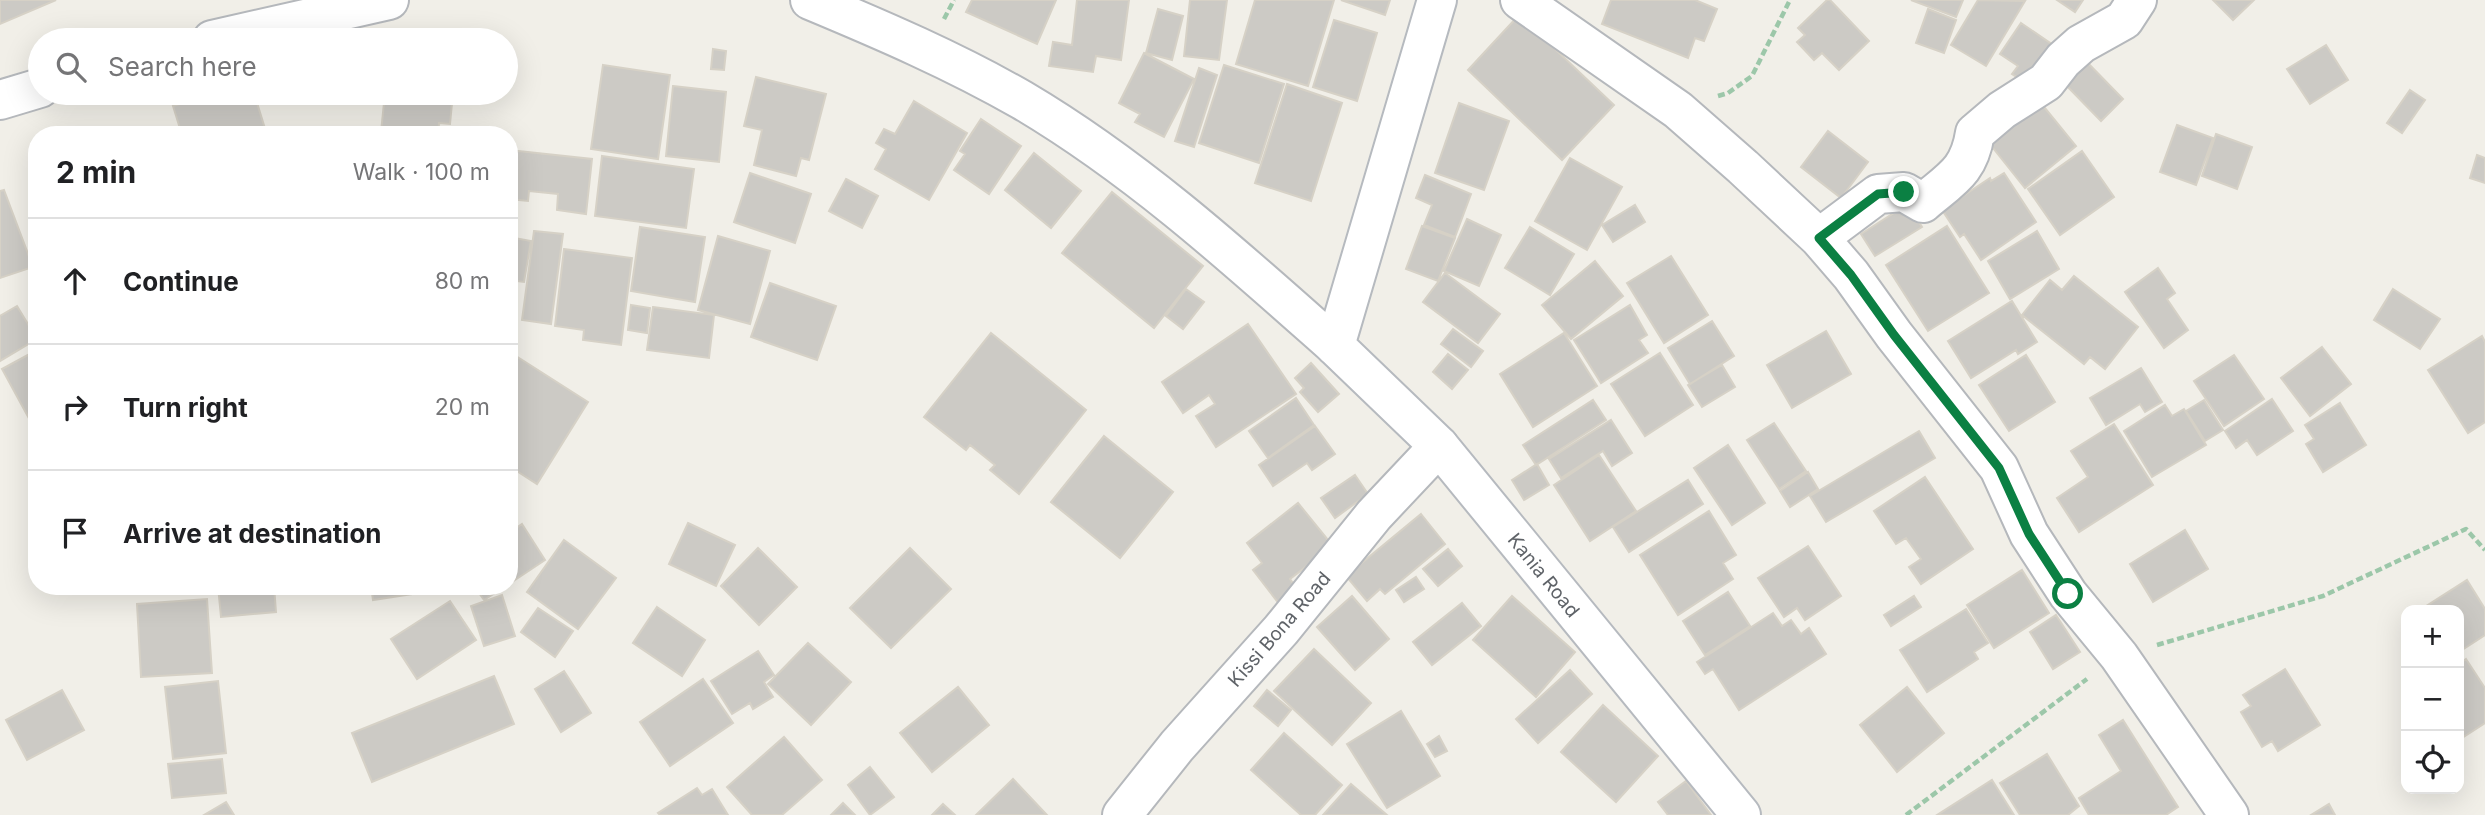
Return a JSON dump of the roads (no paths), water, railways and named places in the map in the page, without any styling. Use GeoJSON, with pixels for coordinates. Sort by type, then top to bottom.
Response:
{"type":"FeatureCollection","features":[{"type":"Feature","properties":{"kind":"street"},"geometry":{"type":"LineString","coordinates":[[265,28],[389,0]]}},
{"type":"Feature","properties":{"kind":"street","name":"Kania Road"},"geometry":{"type":"LineString","coordinates":[[810,0],[913,43],[1022,101],[1132,174],[1227,250],[1335,346],[1438,446],[1741,815]]}},
{"type":"Feature","properties":{"kind":"street"},"geometry":{"type":"LineString","coordinates":[[1335,346],[1437,0]]}},
{"type":"Feature","properties":{"kind":"street"},"geometry":{"type":"LineString","coordinates":[[1520,0],[1678,110],[1819,238],[1851,275],[1894,335],[1999,468],[2029,534],[2068,594],[2119,656],[2229,815]]}},
{"type":"Feature","properties":{"kind":"street"},"geometry":{"type":"LineString","coordinates":[[1819,238],[1878,194],[1904,192],[1923,203],[1963,169],[1972,150],[1975,133],[2002,110],[2046,82],[2063,60],[2081,44],[2123,20],[2137,0]]}},
{"type":"Feature","properties":{"kind":"street"},"geometry":{"type":"LineString","coordinates":[[0,100],[28,92]]}},
{"type":"Feature","properties":{"kind":"street","name":"Kissi Bona Road"},"geometry":{"type":"LineString","coordinates":[[1122,815],[1177,746],[1281,630],[1374,515],[1438,446]]}}]}
